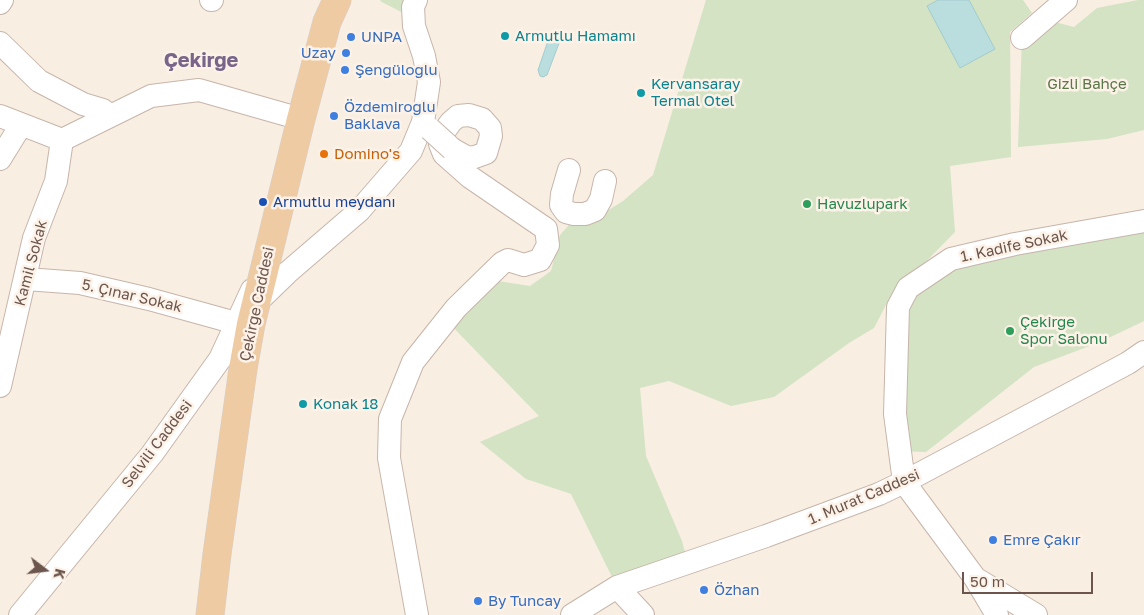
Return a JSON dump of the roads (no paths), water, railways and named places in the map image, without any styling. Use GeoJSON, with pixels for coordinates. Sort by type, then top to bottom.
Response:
{"type":"FeatureCollection","features":[{"type":"Feature","properties":{"kind":"main road","name":"Çekirge Caddesi"},"geometry":{"type":"LineString","coordinates":[[210,615],[216,554],[243,369],[267,257],[301,119],[328,22],[337,0]]}},
{"type":"Feature","properties":{"kind":"street"},"geometry":{"type":"LineString","coordinates":[[257,302],[287,272],[359,210],[411,151],[426,126],[429,82],[424,56],[414,26],[413,7],[416,0]]}},
{"type":"Feature","properties":{"kind":"street"},"geometry":{"type":"LineString","coordinates":[[1022,38],[1066,0]]}},
{"type":"Feature","properties":{"kind":"street"},"geometry":{"type":"LineString","coordinates":[[0,43],[40,81],[83,104],[104,110],[110,116]]}},
{"type":"Feature","properties":{"kind":"street"},"geometry":{"type":"LineString","coordinates":[[0,116],[62,140],[151,96],[199,90],[301,119]]}},
{"type":"Feature","properties":{"kind":"street"},"geometry":{"type":"LineString","coordinates":[[417,615],[389,458],[390,419],[413,362],[456,308],[502,263],[508,260],[524,265],[540,260],[548,245],[546,229],[470,177],[444,154],[440,144],[443,133],[458,116],[469,115],[482,119],[490,128],[491,136],[486,153],[468,158],[452,149],[426,126]]}},
{"type":"Feature","properties":{"kind":"street"},"geometry":{"type":"LineString","coordinates":[[0,159],[21,124]]}},
{"type":"Feature","properties":{"kind":"street","name":"Kamil Sokak"},"geometry":{"type":"LineString","coordinates":[[0,386],[34,238],[56,181],[62,140]]}},
{"type":"Feature","properties":{"kind":"street"},"geometry":{"type":"LineString","coordinates":[[569,170],[561,205],[566,212],[585,214],[595,210],[605,182]]}},
{"type":"Feature","properties":{"kind":"street"},"geometry":{"type":"LineString","coordinates":[[546,229],[557,222],[566,212]]}},
{"type":"Feature","properties":{"kind":"street","name":"1. Kadife Sokak"},"geometry":{"type":"LineString","coordinates":[[904,482],[895,414],[896,354],[898,308],[908,288],[951,259],[1015,244],[1144,221]]}},
{"type":"Feature","properties":{"kind":"street","name":"Selvili Caddesi"},"geometry":{"type":"LineString","coordinates":[[20,615],[152,454],[220,358],[267,257]]}},
{"type":"Feature","properties":{"kind":"street","name":"5. Çınar Sokak"},"geometry":{"type":"LineString","coordinates":[[26,279],[80,283],[149,298],[236,323]]}},
{"type":"Feature","properties":{"kind":"street","name":"1. Murat Caddesi"},"geometry":{"type":"LineString","coordinates":[[572,615],[617,587],[766,536],[871,497],[904,482],[1128,363],[1144,352]]}},
{"type":"Feature","properties":{"kind":"street"},"geometry":{"type":"LineString","coordinates":[[904,482],[975,578],[998,615]]}},
{"type":"Feature","properties":{"kind":"street"},"geometry":{"type":"LineString","coordinates":[[975,578],[1036,615]]}},
{"type":"Feature","properties":{"kind":"street"},"geometry":{"type":"LineString","coordinates":[[617,587],[643,615]]}},
{"type":"Feature","properties":{"kind":"water"},"geometry":{"type":"Polygon","coordinates":[[[938,0],[969,0],[995,49],[960,68],[927,6],[938,0]]]}},
{"type":"Feature","properties":{"kind":"water"},"geometry":{"type":"Polygon","coordinates":[[[558,31],[561,38],[547,75],[543,77],[540,76],[538,70],[551,32],[558,31]]]}},
{"type":"Feature","properties":{"kind":"place","name":"Armutlu Hamamı"},"geometry":{"type":"Point","coordinates":[505,36]}},
{"type":"Feature","properties":{"kind":"place","name":"UNPA"},"geometry":{"type":"Point","coordinates":[351,37]}},
{"type":"Feature","properties":{"kind":"place","name":"Uzay"},"geometry":{"type":"Point","coordinates":[346,53]}},
{"type":"Feature","properties":{"kind":"place","name":"Şengüloğlu"},"geometry":{"type":"Point","coordinates":[345,70]}},
{"type":"Feature","properties":{"kind":"place","name":"Kervansaray Termal Otel"},"geometry":{"type":"Point","coordinates":[641,93]}},
{"type":"Feature","properties":{"kind":"place","name":"Özdemiroğlu Baklava"},"geometry":{"type":"Point","coordinates":[334,116]}},
{"type":"Feature","properties":{"kind":"place","name":"Domino's"},"geometry":{"type":"Point","coordinates":[324,154]}},
{"type":"Feature","properties":{"kind":"place","name":"Armutlu meydanı"},"geometry":{"type":"Point","coordinates":[263,202]}},
{"type":"Feature","properties":{"kind":"place","name":"Havuzlupark"},"geometry":{"type":"Point","coordinates":[807,204]}},
{"type":"Feature","properties":{"kind":"place","name":"Çekirge Spor Salonu"},"geometry":{"type":"Point","coordinates":[1010,331]}},
{"type":"Feature","properties":{"kind":"place","name":"Konak 18"},"geometry":{"type":"Point","coordinates":[303,404]}},
{"type":"Feature","properties":{"kind":"place","name":"Emre Çakır"},"geometry":{"type":"Point","coordinates":[993,540]}},
{"type":"Feature","properties":{"kind":"place","name":"Özhan"},"geometry":{"type":"Point","coordinates":[704,590]}},
{"type":"Feature","properties":{"kind":"place","name":"By Tuncay"},"geometry":{"type":"Point","coordinates":[478,601]}},
{"type":"Feature","properties":{"kind":"district","name":"Çekirge"},"geometry":{"type":"Point","coordinates":[201,61]}},
{"type":"Feature","properties":{"kind":"park label","name":"Gizli Bahçe"},"geometry":{"type":"Point","coordinates":[1087,84]}}]}
